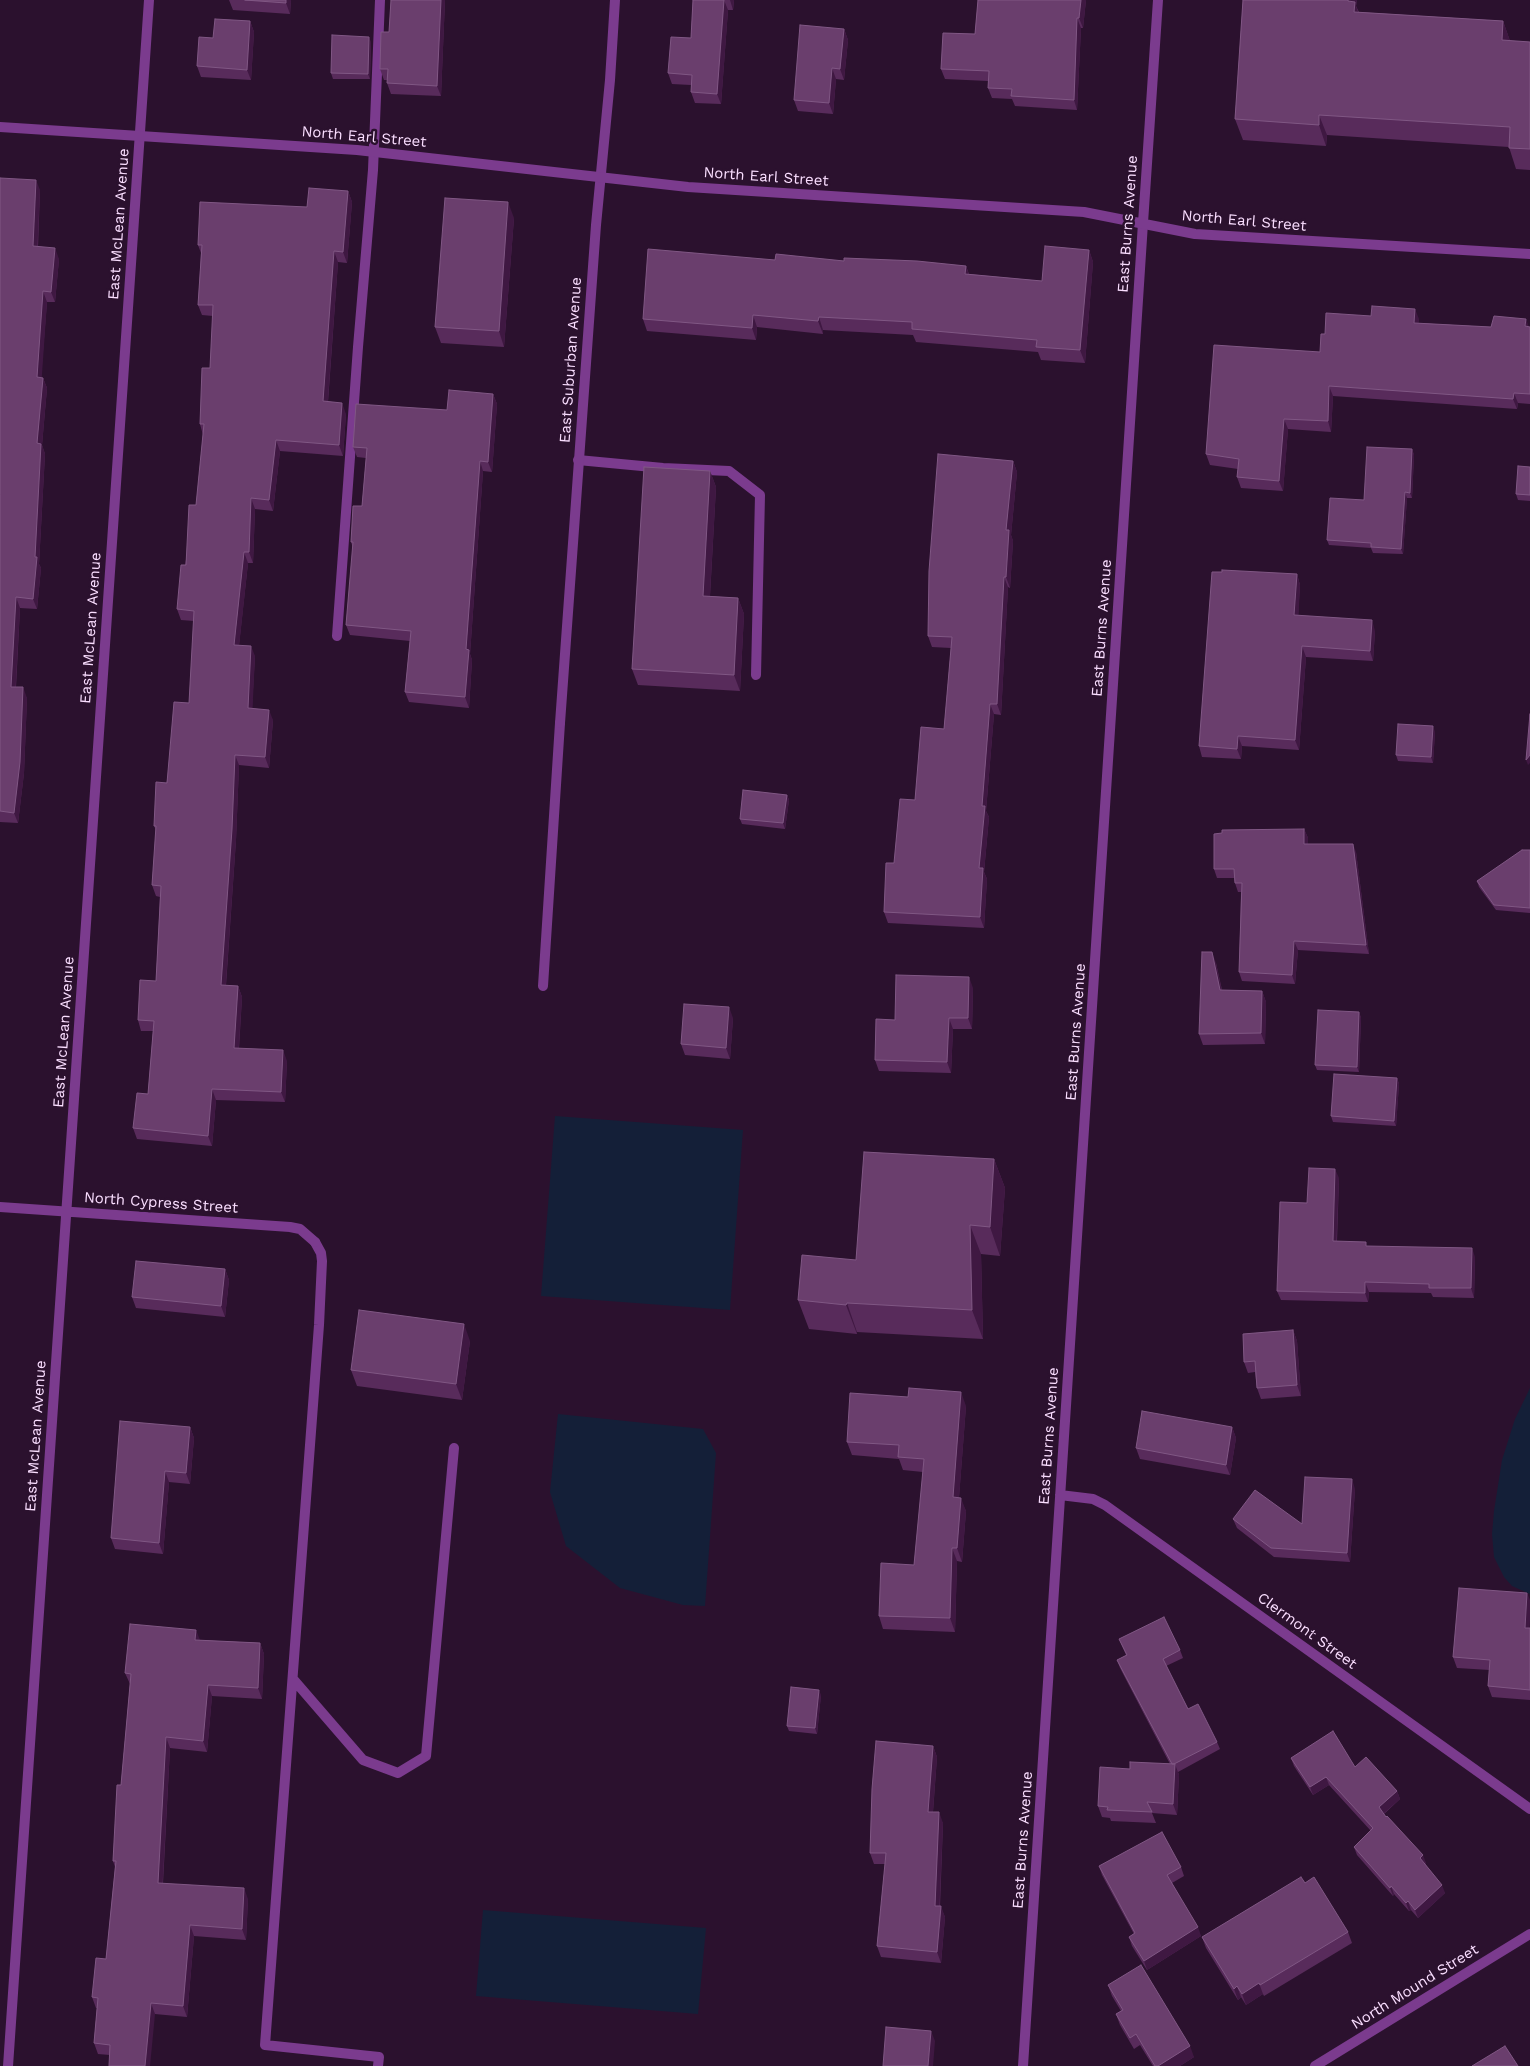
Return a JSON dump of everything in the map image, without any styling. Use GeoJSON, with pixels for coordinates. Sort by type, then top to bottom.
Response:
{"type":"FeatureCollection","features":[{"type":"Feature","properties":{"kind":"street","name":"East McLean Avenue"},"geometry":{"type":"LineString","coordinates":[[8,2066],[149,0]]}},
{"type":"Feature","properties":{"kind":"street"},"geometry":{"type":"LineString","coordinates":[[337,636],[374,152],[380,0]]}},
{"type":"Feature","properties":{"kind":"street","name":"East Suburban Avenue"},"geometry":{"type":"LineString","coordinates":[[543,986],[578,460],[616,0]]}},
{"type":"Feature","properties":{"kind":"street","name":"East Burns Avenue"},"geometry":{"type":"LineString","coordinates":[[1023,2066],[1158,0]]}},
{"type":"Feature","properties":{"kind":"street","name":"North Earl Street"},"geometry":{"type":"LineString","coordinates":[[0,127],[374,152],[688,187],[1084,212],[1195,234],[1530,254]]}},
{"type":"Feature","properties":{"kind":"street"},"geometry":{"type":"LineString","coordinates":[[578,460],[663,468],[729,471],[760,495],[756,675]]}},
{"type":"Feature","properties":{"kind":"street","name":"North Cypress Street"},"geometry":{"type":"LineString","coordinates":[[0,1207],[290,1227],[300,1229],[315,1242],[321,1253],[322,1261],[293,1679]]}},
{"type":"Feature","properties":{"kind":"street"},"geometry":{"type":"LineString","coordinates":[[293,1679],[363,1760],[398,1773],[426,1756],[454,1448]]}},
{"type":"Feature","properties":{"kind":"street","name":"Clermont Street"},"geometry":{"type":"LineString","coordinates":[[1060,1495],[1093,1499],[1105,1505],[1530,1809]]}},
{"type":"Feature","properties":{"kind":"street"},"geometry":{"type":"LineString","coordinates":[[293,1679],[265,2045],[379,2056],[378,2066]]}},
{"type":"Feature","properties":{"kind":"street","name":"North Mound Street"},"geometry":{"type":"LineString","coordinates":[[1315,2066],[1530,1934]]}},
{"type":"Feature","properties":{"kind":"shaded area"},"geometry":{"type":"Polygon","coordinates":[[[555,1116],[743,1130],[730,1310],[541,1296],[555,1116]]]}},
{"type":"Feature","properties":{"kind":"shaded area"},"geometry":{"type":"Polygon","coordinates":[[[1530,1388],[1530,1594],[1512,1586],[1504,1577],[1494,1557],[1492,1534],[1502,1460],[1515,1419],[1530,1388]]]}},
{"type":"Feature","properties":{"kind":"shaded area"},"geometry":{"type":"Polygon","coordinates":[[[558,1414],[703,1429],[716,1453],[705,1606],[683,1605],[620,1588],[566,1546],[550,1492],[558,1414]]]}},
{"type":"Feature","properties":{"kind":"shaded area"},"geometry":{"type":"Polygon","coordinates":[[[483,1910],[706,1928],[698,2014],[476,1996],[483,1910]]]}},
{"type":"Feature","properties":{"kind":"building"},"geometry":{"type":"Polygon","coordinates":[[[245,0],[286,0],[286,3],[245,0]]]}},
{"type":"Feature","properties":{"kind":"building"},"geometry":{"type":"Polygon","coordinates":[[[391,0],[441,0],[437,86],[387,83],[388,69],[380,69],[381,32],[389,32],[391,0]]]}},
{"type":"Feature","properties":{"kind":"building"},"geometry":{"type":"Polygon","coordinates":[[[693,0],[724,0],[717,94],[691,92],[692,75],[668,73],[671,37],[691,38],[693,0]]]}},
{"type":"Feature","properties":{"kind":"building"},"geometry":{"type":"Polygon","coordinates":[[[978,0],[1081,0],[1079,18],[1077,18],[1074,100],[1011,96],[1012,89],[988,88],[989,71],[941,69],[943,33],[975,34],[978,0]]]}},
{"type":"Feature","properties":{"kind":"building"},"geometry":{"type":"Polygon","coordinates":[[[1243,0],[1348,0],[1355,2],[1354,12],[1503,21],[1502,40],[1530,42],[1530,149],[1509,148],[1510,127],[1319,115],[1319,125],[1235,119],[1243,0]]]}},
{"type":"Feature","properties":{"kind":"building"},"geometry":{"type":"Polygon","coordinates":[[[215,19],[250,21],[247,70],[197,66],[199,37],[213,38],[215,19]]]}},
{"type":"Feature","properties":{"kind":"building"},"geometry":{"type":"Polygon","coordinates":[[[800,25],[844,29],[840,69],[832,68],[829,103],[794,100],[800,25]]]}},
{"type":"Feature","properties":{"kind":"building"},"geometry":{"type":"Polygon","coordinates":[[[332,35],[369,37],[368,74],[331,73],[332,35]]]}},
{"type":"Feature","properties":{"kind":"building"},"geometry":{"type":"Polygon","coordinates":[[[0,178],[36,180],[33,246],[55,248],[51,292],[43,291],[37,377],[43,378],[37,443],[41,444],[35,557],[37,557],[33,599],[16,597],[11,687],[23,687],[20,762],[14,813],[0,811],[0,178]]]}},
{"type":"Feature","properties":{"kind":"building"},"geometry":{"type":"Polygon","coordinates":[[[309,188],[348,191],[343,252],[334,251],[323,401],[342,403],[339,445],[276,440],[269,500],[251,498],[249,552],[244,552],[234,645],[251,646],[248,708],[269,710],[265,757],[235,755],[232,829],[221,985],[238,986],[234,1048],[283,1050],[281,1092],[212,1089],[208,1136],[133,1128],[137,1093],[148,1094],[154,1021],[138,1020],[140,980],[156,981],[161,886],[152,885],[156,826],[154,826],[156,782],[167,783],[174,702],[189,703],[194,611],[177,609],[181,565],[186,565],[189,505],[196,505],[204,424],[200,424],[202,368],[210,368],[213,305],[198,305],[202,245],[198,245],[200,202],[307,207],[309,188]]]}},
{"type":"Feature","properties":{"kind":"building"},"geometry":{"type":"Polygon","coordinates":[[[445,198],[508,202],[499,331],[435,327],[445,198]]]}},
{"type":"Feature","properties":{"kind":"building"},"geometry":{"type":"Polygon","coordinates":[[[1045,246],[1089,250],[1080,350],[1036,347],[1037,340],[912,329],[912,322],[819,317],[818,321],[753,315],[752,328],[643,319],[648,249],[775,260],[776,254],[844,261],[844,258],[917,261],[966,266],[965,274],[1042,281],[1045,246]]]}},
{"type":"Feature","properties":{"kind":"building"},"geometry":{"type":"Polygon","coordinates":[[[1372,306],[1415,309],[1414,323],[1491,327],[1494,316],[1526,319],[1525,326],[1530,327],[1530,394],[1514,393],[1513,399],[1329,386],[1328,421],[1284,419],[1279,481],[1237,477],[1239,459],[1206,454],[1214,345],[1320,352],[1321,334],[1325,334],[1326,313],[1371,316],[1372,306]]]}},
{"type":"Feature","properties":{"kind":"building"},"geometry":{"type":"Polygon","coordinates":[[[449,390],[493,394],[488,462],[480,461],[466,649],[469,650],[465,697],[405,692],[411,631],[346,625],[353,542],[351,542],[353,506],[362,506],[367,448],[353,447],[356,404],[447,410],[449,390]]]}},
{"type":"Feature","properties":{"kind":"building"},"geometry":{"type":"Polygon","coordinates":[[[1367,447],[1412,449],[1410,493],[1405,492],[1401,549],[1371,547],[1371,543],[1327,540],[1330,498],[1364,500],[1367,447]]]}},
{"type":"Feature","properties":{"kind":"building"},"geometry":{"type":"Polygon","coordinates":[[[938,454],[1013,461],[1006,530],[1009,530],[1006,577],[1004,577],[997,704],[990,704],[982,806],[985,806],[979,868],[983,868],[980,917],[884,912],[886,863],[894,863],[900,799],[915,800],[921,727],[944,729],[952,637],[928,636],[929,571],[938,454]]]}},
{"type":"Feature","properties":{"kind":"building"},"geometry":{"type":"Polygon","coordinates":[[[1518,466],[1530,467],[1530,495],[1516,494],[1518,466]]]}},
{"type":"Feature","properties":{"kind":"building"},"geometry":{"type":"Polygon","coordinates":[[[644,467],[710,471],[703,596],[738,598],[734,675],[632,669],[644,467]]]}},
{"type":"Feature","properties":{"kind":"building"},"geometry":{"type":"Polygon","coordinates":[[[1222,570],[1297,574],[1294,615],[1372,620],[1370,651],[1302,646],[1295,740],[1238,736],[1237,749],[1199,746],[1212,572],[1222,572],[1222,570]]]}},
{"type":"Feature","properties":{"kind":"building"},"geometry":{"type":"Polygon","coordinates":[[[1530,714],[1530,755],[1526,760],[1530,714]]]}},
{"type":"Feature","properties":{"kind":"building"},"geometry":{"type":"Polygon","coordinates":[[[1398,724],[1433,726],[1431,757],[1396,755],[1398,724]]]}},
{"type":"Feature","properties":{"kind":"building"},"geometry":{"type":"Polygon","coordinates":[[[743,790],[787,795],[783,823],[740,819],[743,790]]]}},
{"type":"Feature","properties":{"kind":"building"},"geometry":{"type":"Polygon","coordinates":[[[1304,829],[1304,844],[1353,844],[1366,945],[1294,941],[1292,975],[1239,972],[1242,883],[1235,883],[1234,869],[1214,869],[1214,834],[1222,833],[1222,830],[1304,829]]]}},
{"type":"Feature","properties":{"kind":"building"},"geometry":{"type":"Polygon","coordinates":[[[1522,850],[1530,850],[1530,908],[1494,905],[1477,881],[1522,850]]]}},
{"type":"Feature","properties":{"kind":"building"},"geometry":{"type":"Polygon","coordinates":[[[1202,952],[1212,952],[1220,990],[1262,991],[1261,1033],[1199,1034],[1202,952]]]}},
{"type":"Feature","properties":{"kind":"building"},"geometry":{"type":"Polygon","coordinates":[[[896,975],[969,977],[968,1018],[949,1018],[947,1062],[875,1060],[876,1019],[895,1020],[896,975]]]}},
{"type":"Feature","properties":{"kind":"building"},"geometry":{"type":"Polygon","coordinates":[[[684,1004],[729,1007],[726,1048],[681,1044],[684,1004]]]}},
{"type":"Feature","properties":{"kind":"building"},"geometry":{"type":"Polygon","coordinates":[[[1318,1010],[1359,1012],[1357,1067],[1315,1065],[1318,1010]]]}},
{"type":"Feature","properties":{"kind":"building"},"geometry":{"type":"Polygon","coordinates":[[[1334,1074],[1397,1078],[1394,1121],[1331,1116],[1334,1074]]]}},
{"type":"Feature","properties":{"kind":"building"},"geometry":{"type":"Polygon","coordinates":[[[864,1152],[994,1159],[990,1227],[970,1225],[972,1310],[847,1303],[846,1305],[798,1300],[802,1255],[856,1260],[864,1152]]]}},
{"type":"Feature","properties":{"kind":"building"},"geometry":{"type":"Polygon","coordinates":[[[1309,1168],[1335,1169],[1333,1241],[1366,1242],[1366,1246],[1472,1248],[1471,1288],[1429,1288],[1429,1284],[1365,1282],[1365,1293],[1277,1291],[1280,1202],[1307,1203],[1309,1168]]]}},
{"type":"Feature","properties":{"kind":"building"},"geometry":{"type":"Polygon","coordinates":[[[136,1261],[225,1269],[221,1306],[132,1297],[136,1261]]]}},
{"type":"Feature","properties":{"kind":"building"},"geometry":{"type":"Polygon","coordinates":[[[359,1310],[464,1324],[456,1384],[351,1370],[359,1310]]]}},
{"type":"Feature","properties":{"kind":"building"},"geometry":{"type":"Polygon","coordinates":[[[1293,1330],[1297,1385],[1257,1388],[1255,1361],[1244,1362],[1243,1334],[1293,1330]]]}},
{"type":"Feature","properties":{"kind":"building"},"geometry":{"type":"Polygon","coordinates":[[[909,1388],[961,1392],[953,1497],[961,1498],[957,1548],[952,1548],[950,1618],[879,1616],[881,1563],[914,1565],[924,1459],[898,1457],[899,1445],[847,1442],[850,1393],[908,1397],[909,1388]]]}},
{"type":"Feature","properties":{"kind":"building"},"geometry":{"type":"Polygon","coordinates":[[[1142,1411],[1232,1427],[1226,1465],[1136,1448],[1142,1411]]]}},
{"type":"Feature","properties":{"kind":"building"},"geometry":{"type":"Polygon","coordinates":[[[120,1421],[190,1427],[186,1473],[165,1471],[159,1543],[111,1538],[120,1421]]]}},
{"type":"Feature","properties":{"kind":"building"},"geometry":{"type":"Polygon","coordinates":[[[1305,1477],[1352,1479],[1347,1553],[1271,1548],[1233,1519],[1255,1490],[1302,1524],[1305,1477]]]}},
{"type":"Feature","properties":{"kind":"building"},"geometry":{"type":"Polygon","coordinates":[[[1459,1588],[1527,1593],[1525,1628],[1530,1628],[1530,1690],[1488,1686],[1490,1660],[1453,1657],[1459,1588]]]}},
{"type":"Feature","properties":{"kind":"building"},"geometry":{"type":"Polygon","coordinates":[[[1164,1617],[1180,1650],[1163,1659],[1188,1709],[1198,1704],[1217,1742],[1174,1764],[1172,1764],[1117,1660],[1127,1655],[1119,1639],[1164,1617]]]}},
{"type":"Feature","properties":{"kind":"building"},"geometry":{"type":"Polygon","coordinates":[[[130,1624],[196,1630],[195,1640],[260,1643],[258,1688],[208,1685],[203,1741],[166,1737],[158,1883],[244,1888],[242,1929],[190,1925],[183,2006],[151,2003],[145,2066],[109,2066],[110,2045],[94,2043],[98,1998],[92,1997],[96,1958],[106,1959],[116,1861],[113,1861],[117,1785],[121,1785],[131,1674],[125,1673],[130,1624]]]}},
{"type":"Feature","properties":{"kind":"building"},"geometry":{"type":"Polygon","coordinates":[[[791,1687],[819,1690],[815,1728],[787,1726],[791,1687]]]}},
{"type":"Feature","properties":{"kind":"building"},"geometry":{"type":"Polygon","coordinates":[[[1333,1731],[1355,1767],[1366,1757],[1397,1791],[1379,1807],[1386,1817],[1423,1855],[1420,1858],[1442,1885],[1415,1910],[1391,1886],[1390,1888],[1354,1847],[1373,1828],[1326,1777],[1310,1787],[1291,1758],[1333,1731]]]}},
{"type":"Feature","properties":{"kind":"building"},"geometry":{"type":"Polygon","coordinates":[[[876,1741],[933,1746],[928,1812],[939,1812],[935,1906],[941,1906],[937,1952],[877,1946],[886,1853],[870,1853],[876,1741]]]}},
{"type":"Feature","properties":{"kind":"building"},"geometry":{"type":"Polygon","coordinates":[[[1130,1762],[1175,1764],[1173,1804],[1147,1802],[1152,1812],[1107,1810],[1108,1807],[1098,1806],[1100,1767],[1130,1769],[1130,1762]]]}},
{"type":"Feature","properties":{"kind":"building"},"geometry":{"type":"Polygon","coordinates":[[[1162,1832],[1181,1867],[1167,1875],[1198,1927],[1144,1961],[1129,1937],[1135,1933],[1099,1866],[1162,1832]]]}},
{"type":"Feature","properties":{"kind":"building"},"geometry":{"type":"Polygon","coordinates":[[[1301,1877],[1305,1883],[1314,1877],[1348,1932],[1242,1994],[1237,1986],[1234,1989],[1202,1937],[1301,1877]]]}},
{"type":"Feature","properties":{"kind":"building"},"geometry":{"type":"Polygon","coordinates":[[[1141,1965],[1190,2046],[1158,2066],[1155,2066],[1136,2034],[1130,2038],[1116,2014],[1123,2010],[1108,1985],[1141,1965]]]}},
{"type":"Feature","properties":{"kind":"building"},"geometry":{"type":"Polygon","coordinates":[[[886,2027],[931,2031],[928,2066],[883,2066],[886,2027]]]}},
{"type":"Feature","properties":{"kind":"building"},"geometry":{"type":"Polygon","coordinates":[[[1505,2046],[1518,2066],[1472,2066],[1505,2046]]]}}]}
